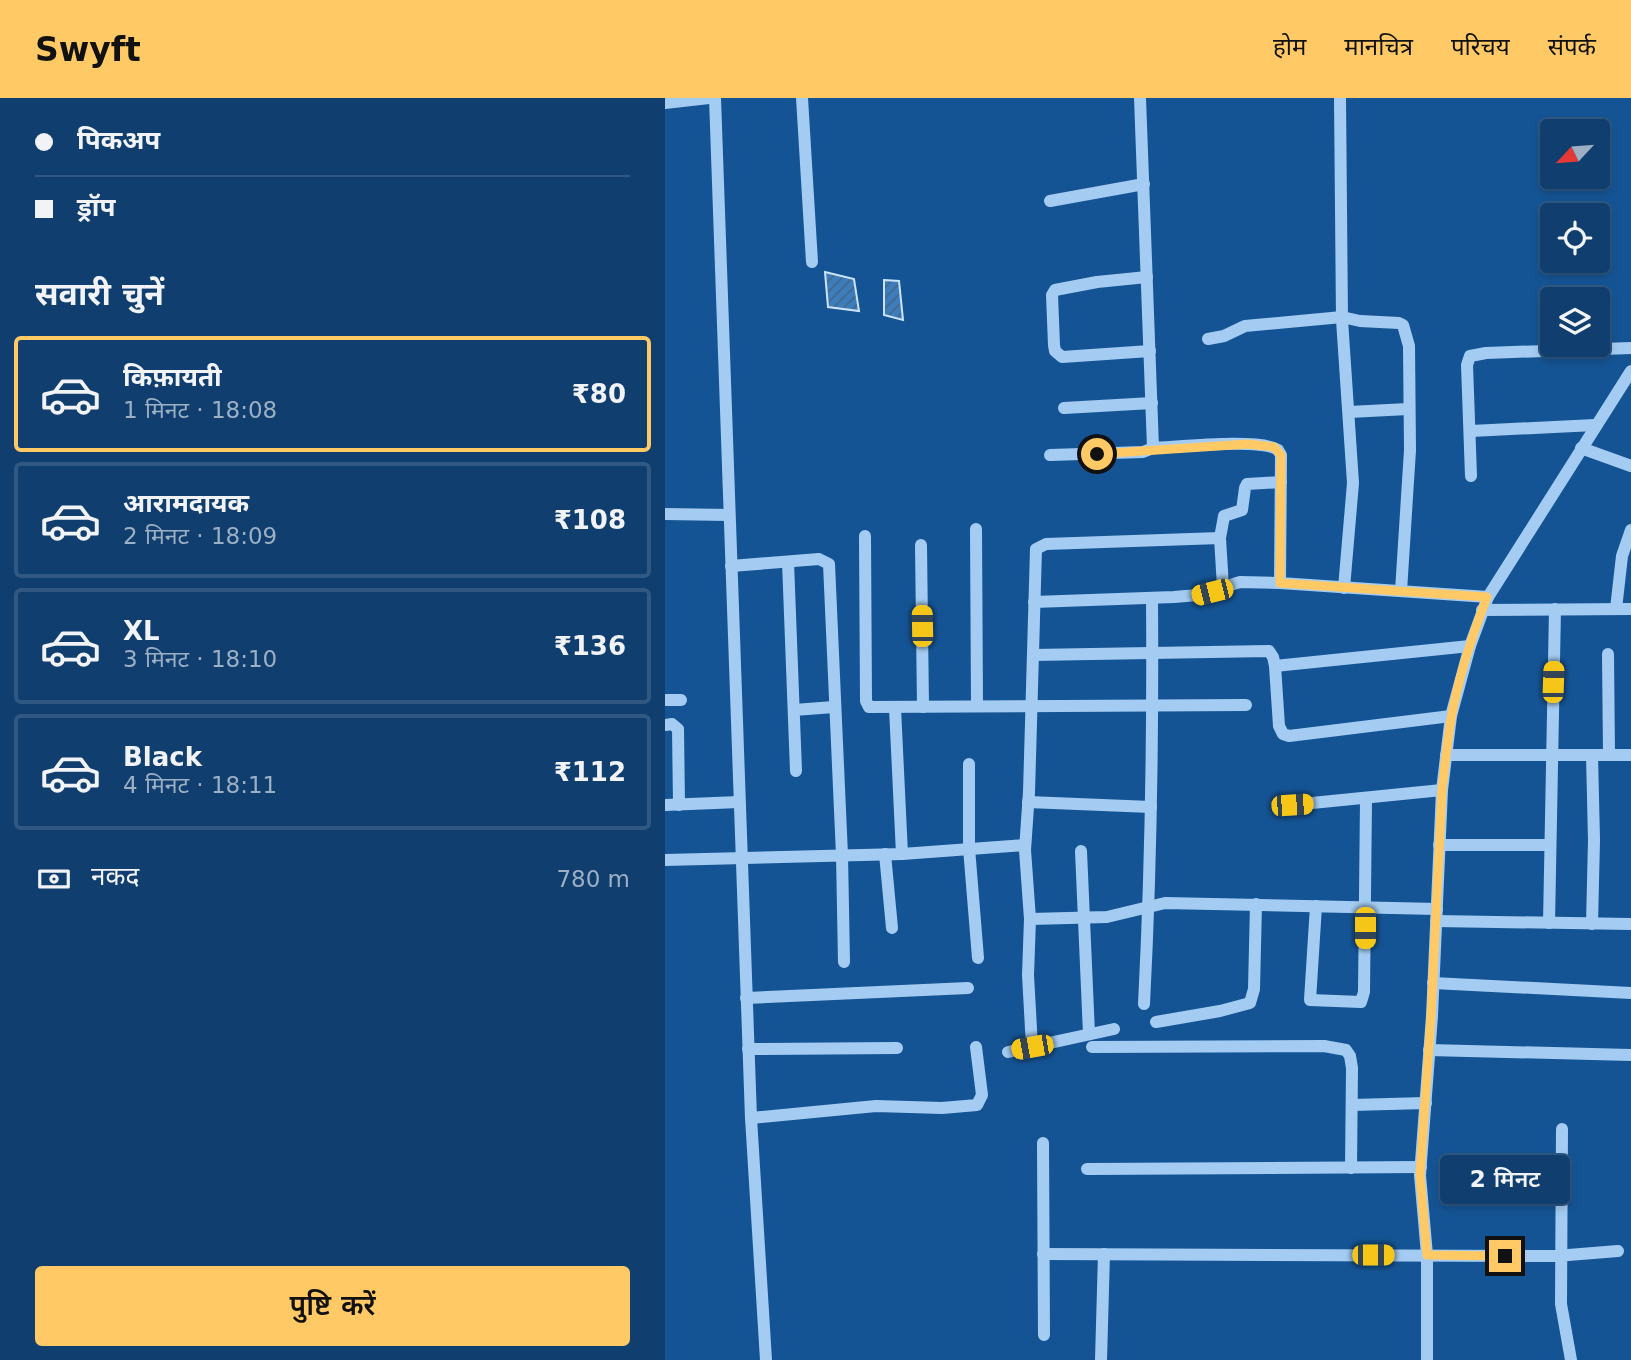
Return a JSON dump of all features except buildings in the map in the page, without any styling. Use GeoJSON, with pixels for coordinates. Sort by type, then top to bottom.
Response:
{"type":"FeatureCollection","features":[{"type":"Feature","properties":{"kind":"street"},"geometry":{"type":"LineString","coordinates":[[665,103],[709,98]]}},
{"type":"Feature","properties":{"kind":"street"},"geometry":{"type":"LineString","coordinates":[[715,98],[748,1049],[766,1360]]}},
{"type":"Feature","properties":{"kind":"street"},"geometry":{"type":"LineString","coordinates":[[802,98],[812,262]]}},
{"type":"Feature","properties":{"kind":"street"},"geometry":{"type":"LineString","coordinates":[[1140,98],[1153,448]]}},
{"type":"Feature","properties":{"kind":"street"},"geometry":{"type":"LineString","coordinates":[[1340,98],[1342,317],[1353,496],[1345,588]]}},
{"type":"Feature","properties":{"kind":"street"},"geometry":{"type":"LineString","coordinates":[[1050,201],[1144,184]]}},
{"type":"Feature","properties":{"kind":"street"},"geometry":{"type":"LineString","coordinates":[[1147,277],[1055,290],[1052,295],[1054,345],[1055,351],[1062,357],[1150,351]]}},
{"type":"Feature","properties":{"kind":"street"},"geometry":{"type":"LineString","coordinates":[[1208,338],[1224,336],[1245,326],[1342,317],[1403,325],[1409,346],[1409,450],[1401,591]]}},
{"type":"Feature","properties":{"kind":"street"},"geometry":{"type":"LineString","coordinates":[[1471,476],[1467,365],[1468,358],[1473,354],[1631,348]]}},
{"type":"Feature","properties":{"kind":"street"},"geometry":{"type":"LineString","coordinates":[[1427,1360],[1427,1255],[1421,1167],[1442,790],[1451,716],[1469,646],[1487,597],[1595,425],[1625,391],[1631,372]]}},
{"type":"Feature","properties":{"kind":"street"},"geometry":{"type":"LineString","coordinates":[[1064,408],[1152,403]]}},
{"type":"Feature","properties":{"kind":"street"},"geometry":{"type":"LineString","coordinates":[[1349,412],[1408,409]]}},
{"type":"Feature","properties":{"kind":"street"},"geometry":{"type":"LineString","coordinates":[[1471,431],[1595,425]]}},
{"type":"Feature","properties":{"kind":"street"},"geometry":{"type":"LineString","coordinates":[[1050,455],[1266,444],[1278,450],[1281,455],[1280,583]]}},
{"type":"Feature","properties":{"kind":"street"},"geometry":{"type":"LineString","coordinates":[[1581,448],[1631,466]]}},
{"type":"Feature","properties":{"kind":"street"},"geometry":{"type":"LineString","coordinates":[[1223,587],[1220,538],[1224,516],[1243,510],[1247,484],[1281,482]]}},
{"type":"Feature","properties":{"kind":"street"},"geometry":{"type":"LineString","coordinates":[[665,514],[729,516]]}},
{"type":"Feature","properties":{"kind":"street"},"geometry":{"type":"LineString","coordinates":[[976,529],[977,706]]}},
{"type":"Feature","properties":{"kind":"street"},"geometry":{"type":"LineString","coordinates":[[1616,609],[1617,587],[1631,530]]}},
{"type":"Feature","properties":{"kind":"street"},"geometry":{"type":"LineString","coordinates":[[865,536],[866,701],[871,708],[1246,705]]}},
{"type":"Feature","properties":{"kind":"street"},"geometry":{"type":"LineString","coordinates":[[1032,1047],[1028,975],[1030,919],[1025,845],[1035,553],[1041,546],[1220,538]]}},
{"type":"Feature","properties":{"kind":"street"},"geometry":{"type":"LineString","coordinates":[[921,545],[923,707]]}},
{"type":"Feature","properties":{"kind":"street"},"geometry":{"type":"LineString","coordinates":[[731,566],[819,559],[829,564],[844,962]]}},
{"type":"Feature","properties":{"kind":"street"},"geometry":{"type":"LineString","coordinates":[[788,562],[796,771]]}},
{"type":"Feature","properties":{"kind":"street"},"geometry":{"type":"LineString","coordinates":[[1034,603],[1198,595],[1240,582],[1487,597]]}},
{"type":"Feature","properties":{"kind":"street"},"geometry":{"type":"LineString","coordinates":[[1144,1004],[1153,705],[1151,598]]}},
{"type":"Feature","properties":{"kind":"street"},"geometry":{"type":"LineString","coordinates":[[1549,923],[1555,609]]}},
{"type":"Feature","properties":{"kind":"street"},"geometry":{"type":"LineString","coordinates":[[1482,610],[1631,609]]}},
{"type":"Feature","properties":{"kind":"street"},"geometry":{"type":"LineString","coordinates":[[1275,666],[1469,646]]}},
{"type":"Feature","properties":{"kind":"street"},"geometry":{"type":"LineString","coordinates":[[1033,655],[1269,651],[1275,666],[1279,726],[1283,734],[1289,736],[1451,716]]}},
{"type":"Feature","properties":{"kind":"street"},"geometry":{"type":"LineString","coordinates":[[1608,654],[1609,755]]}},
{"type":"Feature","properties":{"kind":"street"},"geometry":{"type":"LineString","coordinates":[[665,700],[681,700]]}},
{"type":"Feature","properties":{"kind":"street"},"geometry":{"type":"LineString","coordinates":[[794,710],[834,708]]}},
{"type":"Feature","properties":{"kind":"street"},"geometry":{"type":"LineString","coordinates":[[895,708],[902,854]]}},
{"type":"Feature","properties":{"kind":"street"},"geometry":{"type":"LineString","coordinates":[[665,725],[675,725],[678,729],[679,805]]}},
{"type":"Feature","properties":{"kind":"street"},"geometry":{"type":"LineString","coordinates":[[1446,755],[1631,755]]}},
{"type":"Feature","properties":{"kind":"street"},"geometry":{"type":"LineString","coordinates":[[1591,924],[1594,840],[1592,755]]}},
{"type":"Feature","properties":{"kind":"street"},"geometry":{"type":"LineString","coordinates":[[969,764],[969,848],[978,958]]}},
{"type":"Feature","properties":{"kind":"street"},"geometry":{"type":"LineString","coordinates":[[1292,805],[1442,790]]}},
{"type":"Feature","properties":{"kind":"street"},"geometry":{"type":"LineString","coordinates":[[1316,906],[1310,1000],[1358,1003],[1364,999],[1366,799]]}},
{"type":"Feature","properties":{"kind":"street"},"geometry":{"type":"LineString","coordinates":[[665,805],[739,802]]}},
{"type":"Feature","properties":{"kind":"street"},"geometry":{"type":"LineString","coordinates":[[1028,802],[1151,807]]}},
{"type":"Feature","properties":{"kind":"street"},"geometry":{"type":"LineString","coordinates":[[665,860],[902,854],[1025,845]]}},
{"type":"Feature","properties":{"kind":"street"},"geometry":{"type":"LineString","coordinates":[[1439,845],[1550,845]]}},
{"type":"Feature","properties":{"kind":"street"},"geometry":{"type":"LineString","coordinates":[[1081,851],[1082,918],[1091,1041]]}},
{"type":"Feature","properties":{"kind":"street"},"geometry":{"type":"LineString","coordinates":[[885,854],[892,928]]}},
{"type":"Feature","properties":{"kind":"street"},"geometry":{"type":"LineString","coordinates":[[1030,919],[1119,915],[1149,905],[1165,903],[1365,907],[1549,923],[1631,924]]}},
{"type":"Feature","properties":{"kind":"street"},"geometry":{"type":"LineString","coordinates":[[1156,1022],[1220,1012],[1250,1003],[1253,998],[1256,904]]}},
{"type":"Feature","properties":{"kind":"street"},"geometry":{"type":"LineString","coordinates":[[1433,983],[1631,993]]}},
{"type":"Feature","properties":{"kind":"street"},"geometry":{"type":"LineString","coordinates":[[746,998],[968,988]]}},
{"type":"Feature","properties":{"kind":"street"},"geometry":{"type":"LineString","coordinates":[[1091,1041],[1114,1029]]}},
{"type":"Feature","properties":{"kind":"street"},"geometry":{"type":"LineString","coordinates":[[1008,1052],[1091,1041],[1324,1046],[1346,1050],[1352,1068],[1351,1168]]}},
{"type":"Feature","properties":{"kind":"street"},"geometry":{"type":"LineString","coordinates":[[751,1118],[876,1107],[942,1108],[977,1105],[982,1095],[976,1047]]}},
{"type":"Feature","properties":{"kind":"street"},"geometry":{"type":"LineString","coordinates":[[748,1049],[897,1048]]}},
{"type":"Feature","properties":{"kind":"street"},"geometry":{"type":"LineString","coordinates":[[1429,1050],[1631,1055]]}},
{"type":"Feature","properties":{"kind":"street"},"geometry":{"type":"LineString","coordinates":[[1352,1105],[1426,1103]]}},
{"type":"Feature","properties":{"kind":"street"},"geometry":{"type":"LineString","coordinates":[[1562,1129],[1562,1317],[1571,1360]]}},
{"type":"Feature","properties":{"kind":"street"},"geometry":{"type":"LineString","coordinates":[[1043,1143],[1044,1335]]}},
{"type":"Feature","properties":{"kind":"street"},"geometry":{"type":"LineString","coordinates":[[1087,1169],[1421,1167]]}},
{"type":"Feature","properties":{"kind":"street"},"geometry":{"type":"LineString","coordinates":[[1043,1254],[1560,1256],[1618,1251]]}},
{"type":"Feature","properties":{"kind":"street"},"geometry":{"type":"LineString","coordinates":[[1101,1360],[1104,1254]]}},
{"type":"Feature","properties":{"kind":"route"},"geometry":{"type":"LineString","coordinates":[[1097,454],[1143,452],[1153,448],[1266,444],[1274,447],[1281,455],[1280,583],[1487,597],[1463,669],[1451,716],[1446,755],[1420,1175],[1427,1255],[1505,1256]]}}]}
